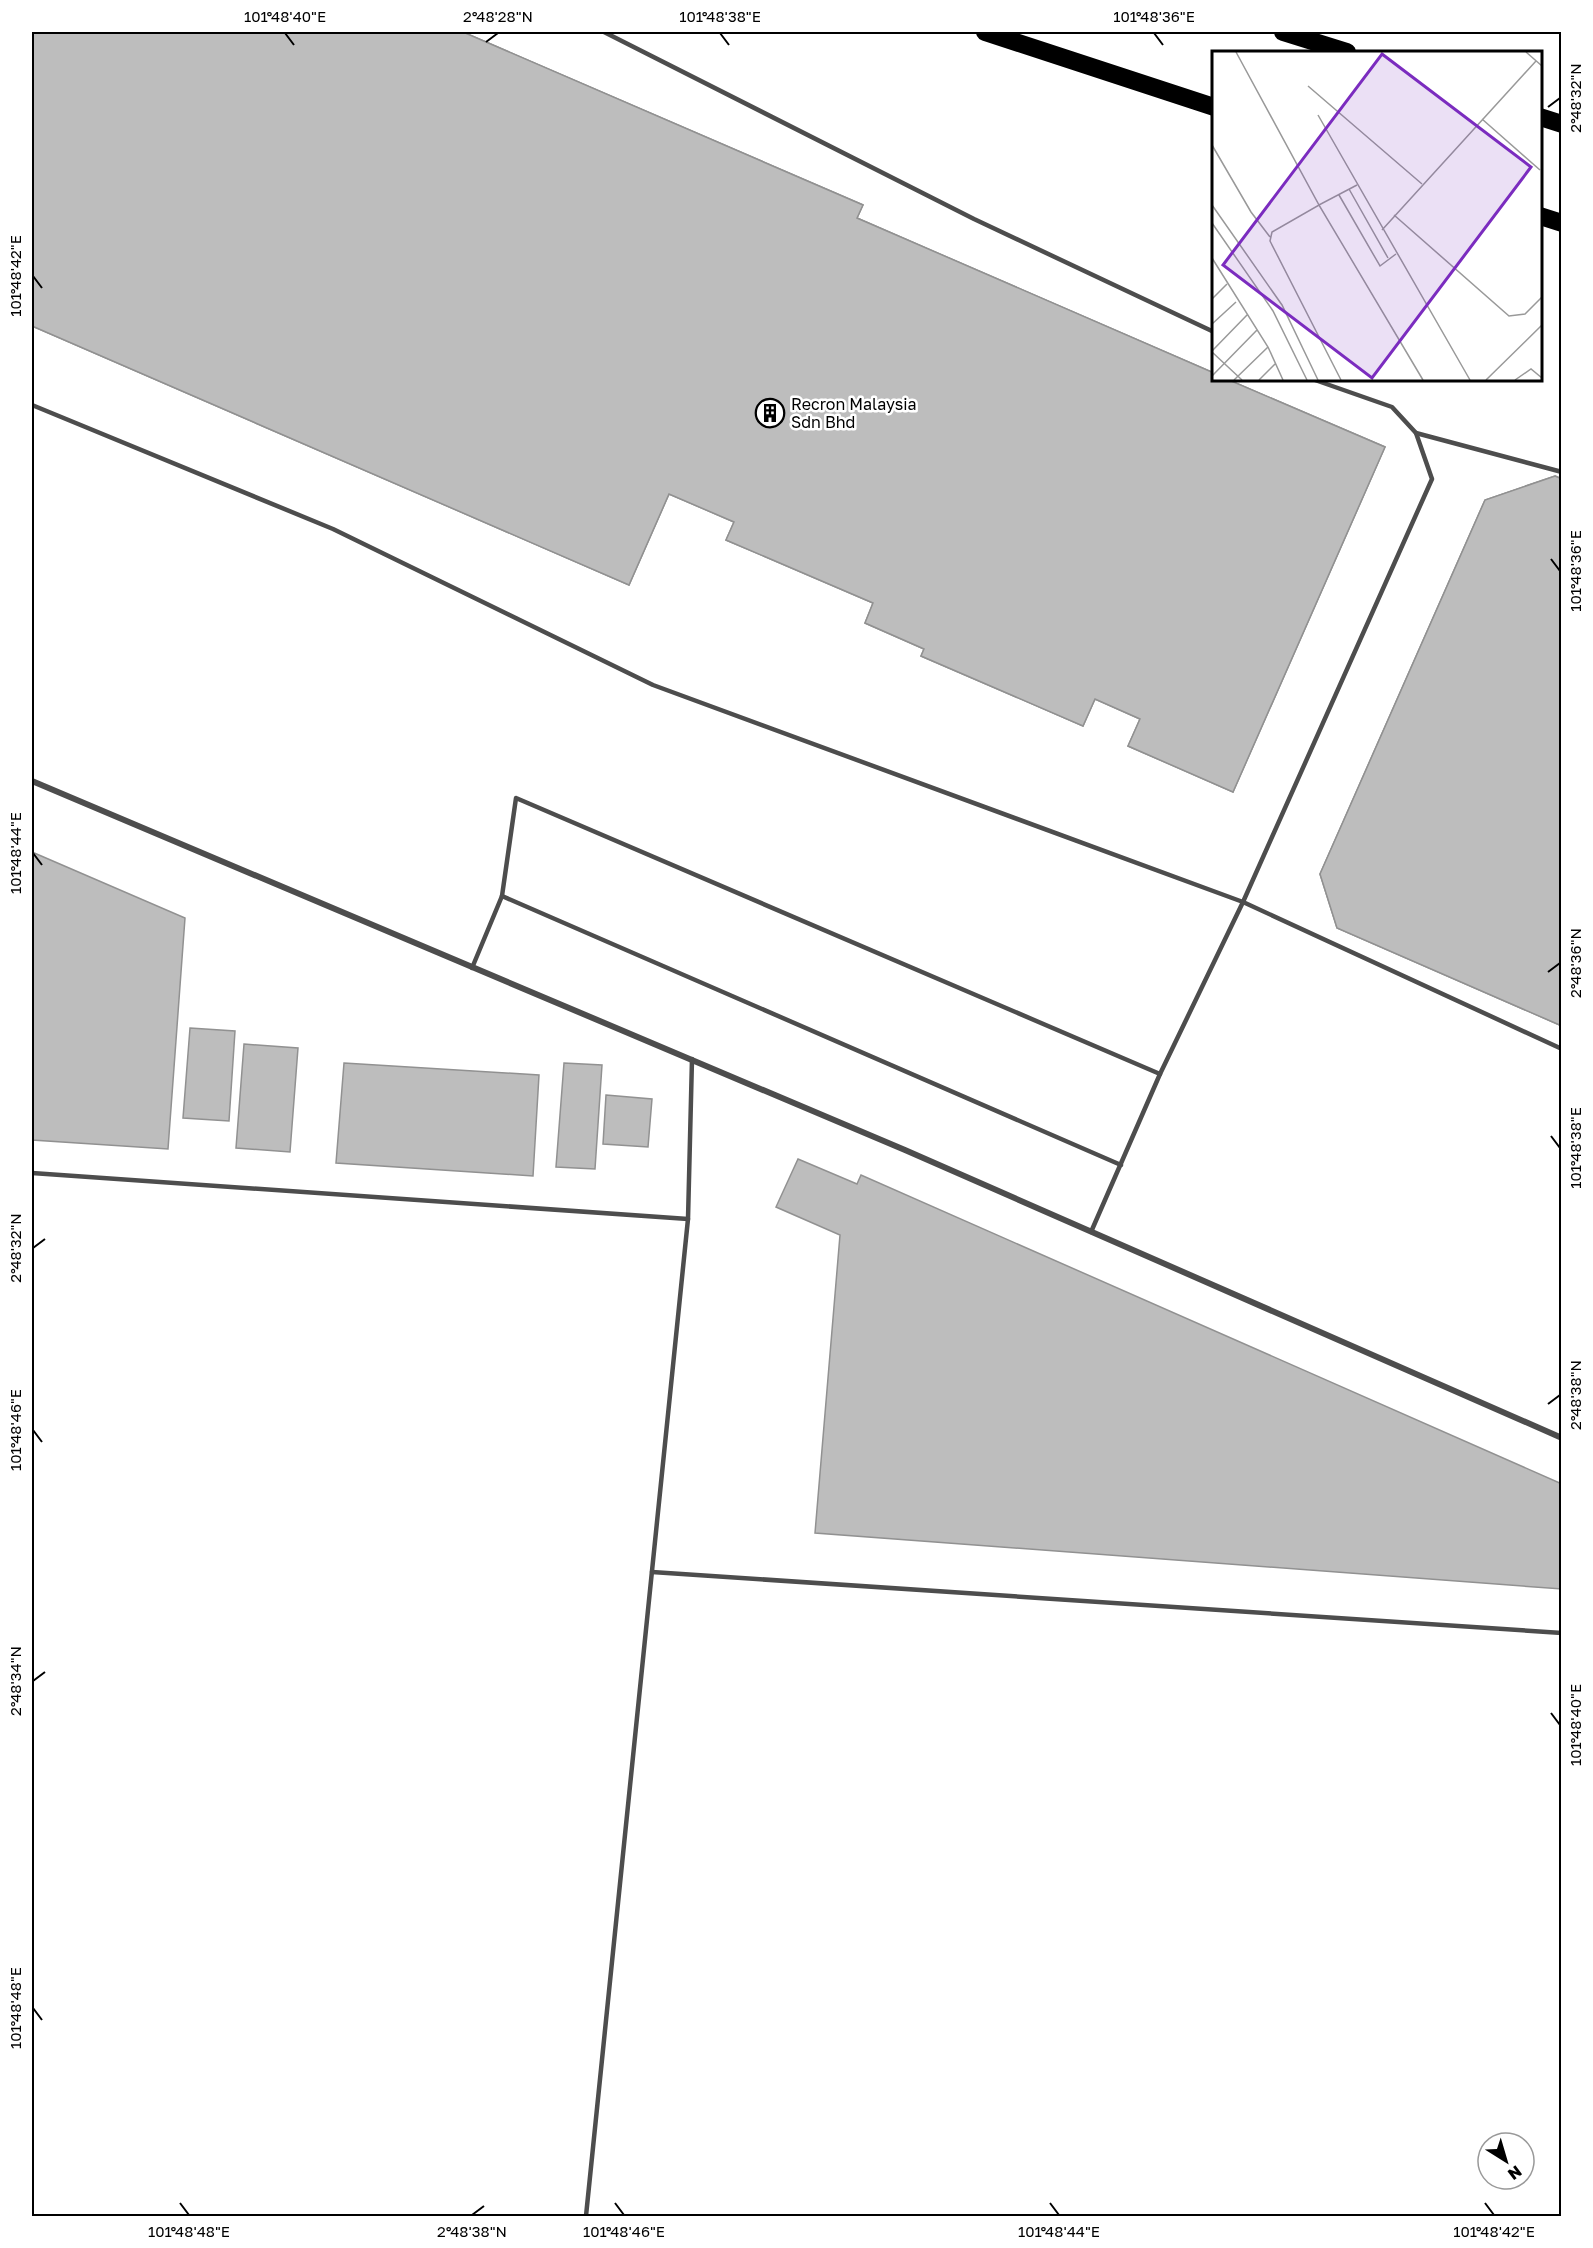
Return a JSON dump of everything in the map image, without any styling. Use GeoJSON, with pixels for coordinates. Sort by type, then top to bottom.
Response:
{"type":"FeatureCollection","features":[{"type":"Feature","properties":{"kind":"highway"},"geometry":{"type":"LineString","coordinates":[[986,32],[1212,106]]}},
{"type":"Feature","properties":{"kind":"highway"},"geometry":{"type":"LineString","coordinates":[[1284,32],[1344,51]]}},
{"type":"Feature","properties":{"kind":"highway"},"geometry":{"type":"LineString","coordinates":[[1542,118],[1562,124]]}},
{"type":"Feature","properties":{"kind":"highway"},"geometry":{"type":"LineString","coordinates":[[1542,217],[1562,223]]}},
{"type":"Feature","properties":{"kind":"street"},"geometry":{"type":"LineString","coordinates":[[32,781],[692,1059],[1562,1438]]}},
{"type":"Feature","properties":{"kind":"lane"},"geometry":{"type":"LineString","coordinates":[[604,32],[974,219],[1212,331]]}},
{"type":"Feature","properties":{"kind":"lane"},"geometry":{"type":"LineString","coordinates":[[1091,1232],[1160,1074],[1244,902],[1432,479],[1416,433],[1392,407],[1318,381]]}},
{"type":"Feature","properties":{"kind":"lane"},"geometry":{"type":"LineString","coordinates":[[32,405],[333,529],[653,685],[1244,902],[1562,1048]]}},
{"type":"Feature","properties":{"kind":"lane"},"geometry":{"type":"LineString","coordinates":[[1416,433],[1562,472]]}},
{"type":"Feature","properties":{"kind":"lane"},"geometry":{"type":"LineString","coordinates":[[472,968],[502,896],[516,798],[1160,1074]]}},
{"type":"Feature","properties":{"kind":"lane"},"geometry":{"type":"LineString","coordinates":[[502,896],[1121,1165]]}},
{"type":"Feature","properties":{"kind":"lane"},"geometry":{"type":"LineString","coordinates":[[586,2217],[688,1219],[692,1059]]}},
{"type":"Feature","properties":{"kind":"lane"},"geometry":{"type":"LineString","coordinates":[[32,1173],[688,1219]]}},
{"type":"Feature","properties":{"kind":"lane"},"geometry":{"type":"LineString","coordinates":[[652,1572],[1562,1633]]}},
{"type":"Feature","properties":{"kind":"building","name":"Recron Malaysia Sdn Bhd"},"geometry":{"type":"Polygon","coordinates":[[[32,32],[463,32],[863,205],[857,218],[1212,372],[1212,381],[1231,381],[1385,447],[1233,792],[1128,746],[1140,719],[1095,699],[1083,726],[921,656],[924,649],[865,623],[873,603],[726,540],[734,522],[669,494],[629,585],[32,326],[32,32]]]}},
{"type":"Feature","properties":{"kind":"building","name":"Recron Malaysia Sdn Bhd"},"geometry":{"type":"Polygon","coordinates":[[[32,32],[463,32],[863,205],[857,218],[1212,372],[1212,381],[1231,381],[1385,447],[1233,792],[1128,746],[1140,719],[1095,699],[1083,726],[921,656],[924,649],[865,623],[873,603],[726,540],[734,522],[669,494],[629,585],[32,326],[32,32]]]}},
{"type":"Feature","properties":{"kind":"building"},"geometry":{"type":"Polygon","coordinates":[[[1555,476],[1562,479],[1562,1026],[1337,928],[1320,874],[1485,500],[1555,476]]]}},
{"type":"Feature","properties":{"kind":"building"},"geometry":{"type":"Polygon","coordinates":[[[1555,476],[1562,479],[1562,1026],[1337,928],[1320,874],[1485,500],[1555,476]]]}},
{"type":"Feature","properties":{"kind":"building"},"geometry":{"type":"Polygon","coordinates":[[[32,852],[185,918],[168,1149],[32,1140],[32,852]]]}},
{"type":"Feature","properties":{"kind":"building"},"geometry":{"type":"Polygon","coordinates":[[[190,1028],[235,1031],[229,1121],[183,1118],[190,1028]]]}},
{"type":"Feature","properties":{"kind":"building"},"geometry":{"type":"Polygon","coordinates":[[[244,1044],[298,1048],[290,1152],[236,1148],[244,1044]]]}},
{"type":"Feature","properties":{"kind":"building"},"geometry":{"type":"Polygon","coordinates":[[[344,1063],[539,1075],[533,1176],[336,1163],[344,1063]]]}},
{"type":"Feature","properties":{"kind":"building"},"geometry":{"type":"Polygon","coordinates":[[[564,1063],[602,1065],[595,1169],[556,1167],[564,1063]]]}},
{"type":"Feature","properties":{"kind":"building"},"geometry":{"type":"Polygon","coordinates":[[[606,1095],[652,1099],[648,1147],[603,1144],[606,1095]]]}},
{"type":"Feature","properties":{"kind":"building"},"geometry":{"type":"Polygon","coordinates":[[[798,1159],[857,1184],[861,1175],[1562,1484],[1562,1589],[815,1533],[840,1235],[776,1207],[798,1159]]]}},
{"type":"Feature","properties":{"kind":"place","name":"Recron Malaysia Sdn Bhd"},"geometry":{"type":"Point","coordinates":[770,413]}}]}
